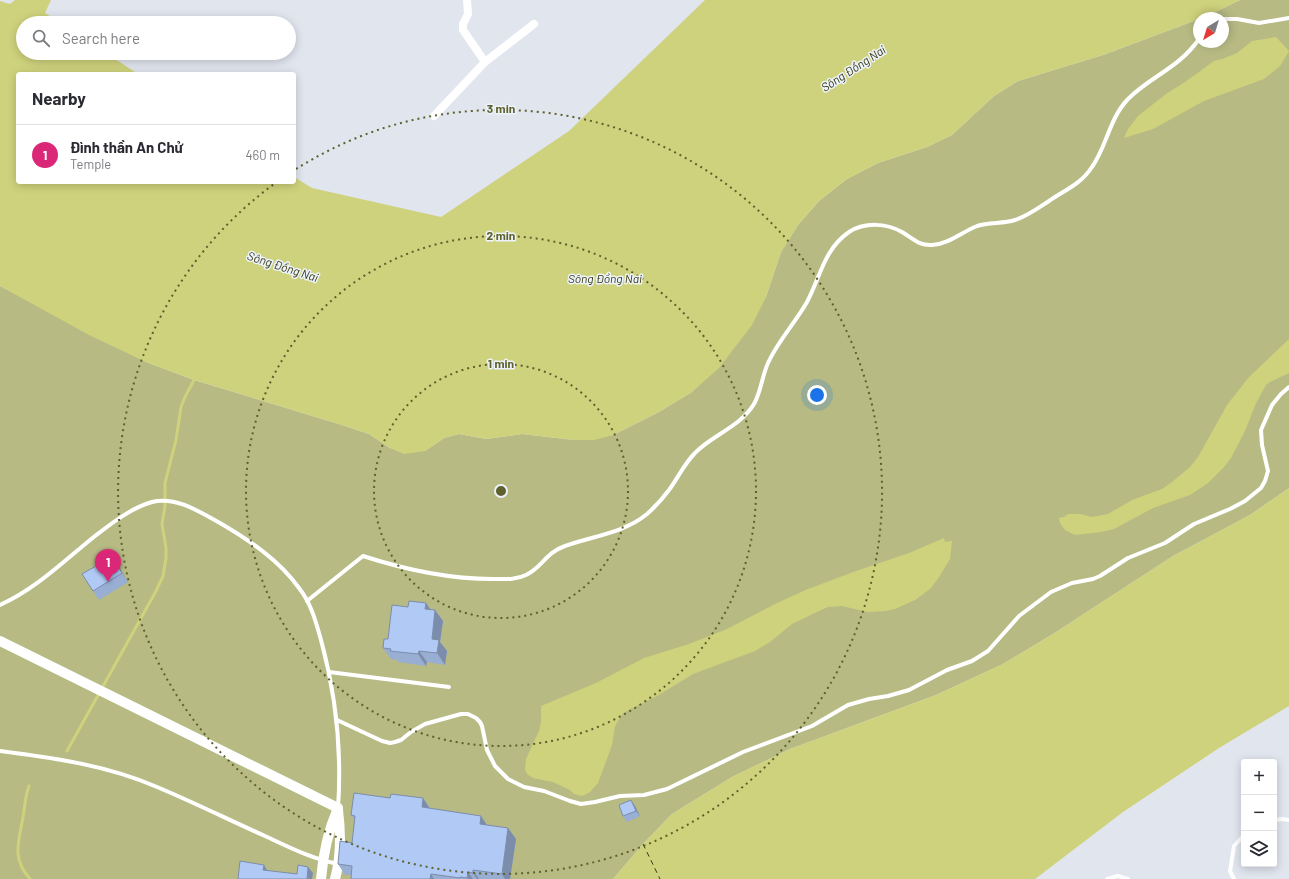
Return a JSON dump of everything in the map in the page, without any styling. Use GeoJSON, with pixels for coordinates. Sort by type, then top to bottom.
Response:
{"type":"FeatureCollection","features":[{"type":"Feature","properties":{"kind":"street"},"geometry":{"type":"LineString","coordinates":[[467,0],[468,14],[462,24],[463,30],[485,62]]}},
{"type":"Feature","properties":{"kind":"street"},"geometry":{"type":"LineString","coordinates":[[434,116],[485,62],[534,24]]}},
{"type":"Feature","properties":{"kind":"street"},"geometry":{"type":"LineString","coordinates":[[0,641],[338,808]]}},
{"type":"Feature","properties":{"kind":"street"},"geometry":{"type":"LineString","coordinates":[[321,879],[322,861],[328,836],[338,808]]}},
{"type":"Feature","properties":{"kind":"street"},"geometry":{"type":"LineString","coordinates":[[335,879],[338,864],[340,827],[338,808]]}},
{"type":"Feature","properties":{"kind":"lane"},"geometry":{"type":"LineString","coordinates":[[1229,19],[1259,23],[1289,18]]}},
{"type":"Feature","properties":{"kind":"lane"},"geometry":{"type":"LineString","coordinates":[[307,600],[363,556],[440,576],[478,579],[518,578],[534,570],[556,550],[616,531],[634,523],[647,514],[661,500],[694,453],[742,418],[753,406],[771,357],[783,336],[807,301],[821,267],[827,257],[844,237],[857,229],[872,225],[879,225],[899,231],[917,243],[931,245],[951,240],[981,225],[1008,222],[1026,216],[1084,178],[1099,155],[1119,109],[1136,92],[1182,59],[1193,46]]}},
{"type":"Feature","properties":{"kind":"lane"},"geometry":{"type":"LineString","coordinates":[[337,720],[382,741],[390,743],[400,740],[418,727],[430,722],[461,714],[468,714],[480,722],[487,750],[495,766],[508,779],[515,783],[581,804],[588,804],[620,796],[644,795],[667,789],[742,752],[812,726],[848,705],[909,690],[948,670],[972,661],[988,651],[1019,616],[1051,592],[1100,576],[1128,558],[1165,543],[1194,524],[1245,501],[1261,488],[1265,481],[1268,471],[1262,445],[1261,430],[1272,405],[1281,394],[1289,388]]}},
{"type":"Feature","properties":{"kind":"lane"},"geometry":{"type":"LineString","coordinates":[[0,605],[21,595],[117,520],[145,504],[159,501],[171,501],[190,507],[250,542],[272,559],[300,588],[307,600],[315,620],[329,672],[337,720],[340,770],[338,808]]}},
{"type":"Feature","properties":{"kind":"lane"},"geometry":{"type":"LineString","coordinates":[[329,672],[449,687]]}},
{"type":"Feature","properties":{"kind":"lane"},"geometry":{"type":"LineString","coordinates":[[0,751],[71,761],[97,766],[123,774],[157,787],[309,856],[322,861],[338,864]]}},
{"type":"Feature","properties":{"kind":"lane"},"geometry":{"type":"LineString","coordinates":[[1277,820],[1289,820]]}},
{"type":"Feature","properties":{"kind":"lane"},"geometry":{"type":"LineString","coordinates":[[1234,879],[1230,872],[1234,846],[1241,838]]}},
{"type":"Feature","properties":{"kind":"lane"},"geometry":{"type":"LineString","coordinates":[[1107,879],[1118,876],[1128,879]]}},
{"type":"Feature","properties":{"kind":"shaded area"},"geometry":{"type":"Polygon","coordinates":[[[1240,0],[1289,0],[1289,488],[1250,515],[1173,556],[1053,634],[1003,664],[936,695],[790,749],[732,777],[672,814],[643,844],[613,879],[0,879],[0,286],[146,362],[194,380],[369,434],[390,448],[425,451],[444,438],[459,434],[486,439],[522,434],[574,440],[613,435],[659,412],[692,392],[766,297],[781,252],[798,225],[819,201],[847,179],[878,163],[927,147],[952,135],[994,96],[1018,81],[1103,55],[1193,21],[1193,48],[1229,48],[1229,12],[1215,12],[1240,0]]]}},
{"type":"Feature","properties":{"kind":"water","name":"Sông Đồng Nai"},"geometry":{"type":"Polygon","coordinates":[[[15,0],[51,0],[45,13],[50,16],[16,16],[16,60],[117,60],[135,72],[16,72],[16,184],[296,184],[296,178],[312,188],[441,217],[569,131],[705,0],[1240,0],[1215,12],[1193,12],[1193,21],[1103,55],[1018,81],[994,96],[952,135],[927,147],[878,163],[847,179],[819,201],[798,225],[781,252],[766,297],[752,325],[719,368],[692,392],[659,412],[613,435],[594,440],[574,440],[522,434],[486,439],[459,434],[444,438],[425,451],[404,454],[390,448],[369,434],[194,380],[146,362],[89,335],[0,286],[0,1],[10,4],[15,0]]]}},
{"type":"Feature","properties":{"kind":"water"},"geometry":{"type":"Polygon","coordinates":[[[1276,37],[1289,51],[1280,66],[1264,79],[1204,101],[1153,129],[1124,138],[1128,129],[1138,116],[1166,94],[1214,61],[1237,53],[1252,41],[1276,37]]]}},
{"type":"Feature","properties":{"kind":"water"},"geometry":{"type":"Polygon","coordinates":[[[1289,339],[1289,373],[1266,385],[1256,403],[1245,431],[1231,458],[1208,483],[1190,495],[1153,508],[1114,529],[1075,535],[1065,530],[1060,523],[1059,518],[1068,514],[1080,514],[1092,517],[1108,514],[1132,500],[1162,489],[1190,467],[1198,457],[1227,405],[1249,377],[1289,339]]]}},
{"type":"Feature","properties":{"kind":"water"},"geometry":{"type":"Polygon","coordinates":[[[1289,488],[1289,706],[1219,748],[1123,812],[1035,879],[613,879],[643,844],[672,814],[732,777],[790,749],[936,695],[1003,664],[1053,634],[1173,556],[1250,515],[1289,488]]]}},
{"type":"Feature","properties":{"kind":"water"},"geometry":{"type":"Polygon","coordinates":[[[944,538],[945,542],[952,541],[950,559],[931,588],[915,600],[895,609],[886,611],[868,612],[842,606],[828,607],[792,624],[770,642],[755,651],[693,674],[657,696],[625,712],[615,726],[612,745],[598,783],[590,792],[582,796],[574,794],[570,790],[553,782],[533,778],[527,774],[525,770],[526,759],[539,731],[541,722],[541,706],[596,683],[644,658],[689,644],[727,629],[808,589],[909,553],[944,538]]]}},
{"type":"Feature","properties":{"kind":"building"},"geometry":{"type":"Polygon","coordinates":[[[112,557],[122,573],[93,591],[82,574],[112,557]]]}},
{"type":"Feature","properties":{"kind":"building"},"geometry":{"type":"Polygon","coordinates":[[[409,601],[426,603],[425,609],[435,610],[432,639],[439,640],[437,653],[419,651],[418,654],[390,651],[391,649],[383,648],[384,639],[388,639],[392,605],[408,607],[409,601]]]}},
{"type":"Feature","properties":{"kind":"building"},"geometry":{"type":"Polygon","coordinates":[[[354,793],[390,798],[391,794],[423,798],[422,807],[481,816],[480,824],[508,828],[502,874],[473,870],[473,873],[468,872],[467,878],[431,874],[430,879],[351,879],[352,866],[338,864],[340,841],[352,843],[355,816],[351,815],[354,793]]]}},
{"type":"Feature","properties":{"kind":"building"},"geometry":{"type":"Polygon","coordinates":[[[631,800],[636,811],[623,816],[619,805],[631,800]]]}},
{"type":"Feature","properties":{"kind":"building"},"geometry":{"type":"Polygon","coordinates":[[[240,861],[264,865],[263,870],[297,874],[298,865],[308,867],[307,879],[238,879],[240,861]]]}},
{"type":"Feature","properties":{"kind":"waterway"},"geometry":{"type":"LineString","coordinates":[[67,751],[163,576],[166,558],[162,524],[165,506],[165,483],[176,440],[181,407],[194,380]]}},
{"type":"Feature","properties":{"kind":"waterway"},"geometry":{"type":"LineString","coordinates":[[29,786],[18,842],[18,856],[20,864],[30,879]]}},
{"type":"Feature","properties":{"kind":"ferry route"},"geometry":{"type":"LineString","coordinates":[[643,844],[660,879]]}},
{"type":"Feature","properties":{"kind":"place","name":"Đình thần An Chử"},"geometry":{"type":"Point","coordinates":[108,582]}}]}
